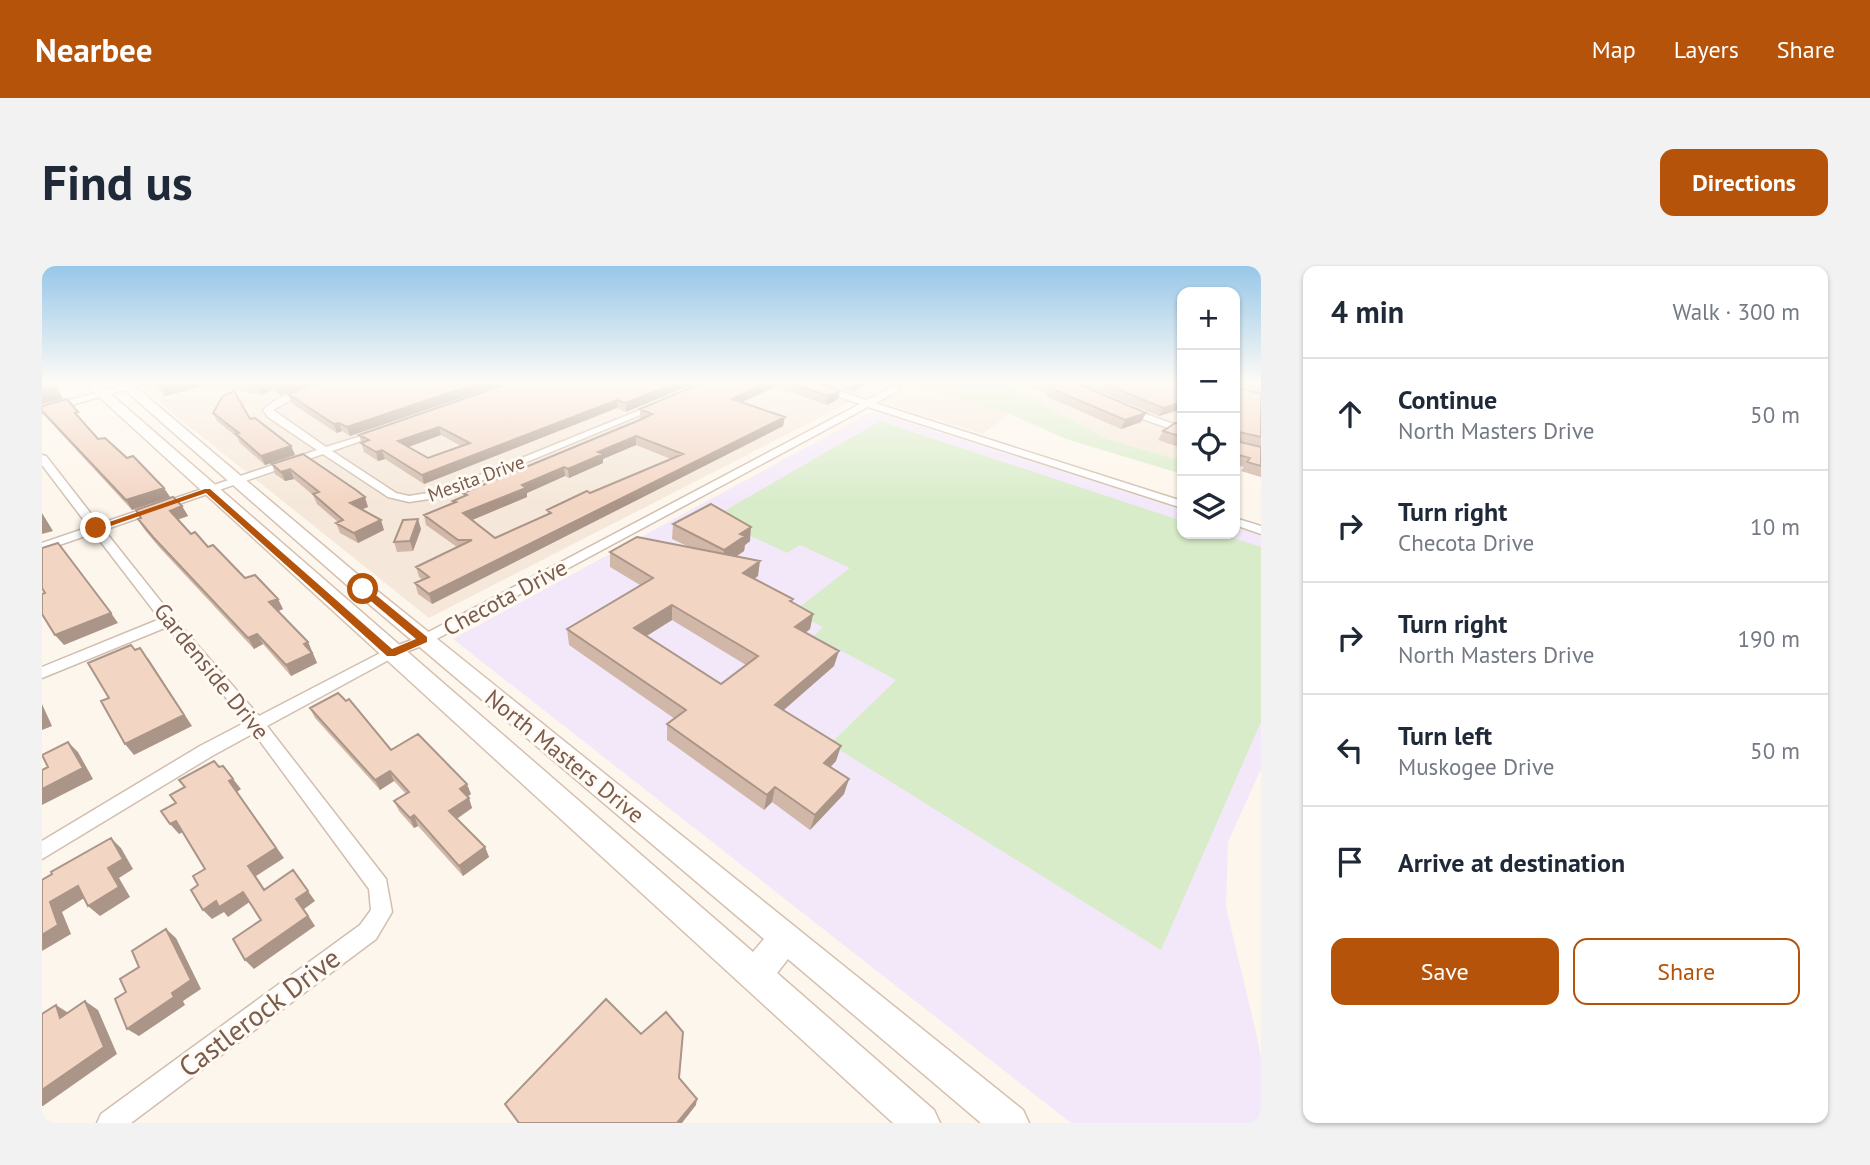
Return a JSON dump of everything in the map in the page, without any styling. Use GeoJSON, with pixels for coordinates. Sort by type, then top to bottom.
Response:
{"type":"FeatureCollection","features":[{"type":"Feature","properties":{"kind":"main road","name":"North Masters Drive"},"geometry":{"type":"LineString","coordinates":[[133,423],[921,1123]]}},
{"type":"Feature","properties":{"kind":"main road","name":"North Masters Drive"},"geometry":{"type":"LineString","coordinates":[[168,423],[424,640],[1010,1123]]}},
{"type":"Feature","properties":{"kind":"main road"},"geometry":{"type":"LineString","coordinates":[[754,975],[786,938]]}},
{"type":"Feature","properties":{"kind":"street","name":"Mesita Drive"},"geometry":{"type":"LineString","coordinates":[[283,423],[392,495],[409,499],[425,499],[442,494],[615,423]]}},
{"type":"Feature","properties":{"kind":"street","name":"Checota Drive"},"geometry":{"type":"LineString","coordinates":[[42,851],[152,783],[257,724],[391,653],[424,640],[832,423]]}},
{"type":"Feature","properties":{"kind":"street"},"geometry":{"type":"LineString","coordinates":[[927,423],[1177,503]]}},
{"type":"Feature","properties":{"kind":"street"},"geometry":{"type":"LineString","coordinates":[[42,547],[391,428]]}},
{"type":"Feature","properties":{"kind":"street","name":"Gardenside Drive"},"geometry":{"type":"LineString","coordinates":[[42,458],[169,621],[257,724],[379,886]]}},
{"type":"Feature","properties":{"kind":"street"},"geometry":{"type":"LineString","coordinates":[[1240,523],[1261,530]]}},
{"type":"Feature","properties":{"kind":"street"},"geometry":{"type":"LineString","coordinates":[[42,673],[169,621]]}},
{"type":"Feature","properties":{"kind":"street","name":"Castlerock Drive"},"geometry":{"type":"LineString","coordinates":[[110,1123],[368,932],[383,912],[379,886]]}},
{"type":"Feature","properties":{"kind":"shaded area"},"geometry":{"type":"Polygon","coordinates":[[[185,423],[809,423],[429,618],[185,423]]]}},
{"type":"Feature","properties":{"kind":"shaded area"},"geometry":{"type":"Polygon","coordinates":[[[851,423],[910,423],[1177,508],[1177,539],[1240,539],[1240,529],[1261,536],[1261,769],[1228,842],[1226,907],[1261,1059],[1261,1123],[1071,1123],[453,639],[851,423]]]}},
{"type":"Feature","properties":{"kind":"shaded area"},"geometry":{"type":"Polygon","coordinates":[[[947,423],[997,423],[982,434],[947,423]]]}},
{"type":"Feature","properties":{"kind":"shaded area"},"geometry":{"type":"Polygon","coordinates":[[[1077,423],[1177,423],[1177,460],[1107,439],[1077,423]]]}},
{"type":"Feature","properties":{"kind":"green space"},"geometry":{"type":"Polygon","coordinates":[[[877,423],[886,423],[1177,519],[1177,539],[1236,539],[1261,547],[1261,722],[1161,950],[830,744],[896,680],[814,636],[823,627],[793,612],[850,568],[800,545],[787,553],[712,518],[877,423]]]}},
{"type":"Feature","properties":{"kind":"green space"},"geometry":{"type":"Polygon","coordinates":[[[1030,423],[1077,423],[1107,439],[1177,460],[1177,472],[1066,439],[1030,423]]]}},
{"type":"Feature","properties":{"kind":"building"},"geometry":{"type":"Polygon","coordinates":[[[53,423],[84,423],[98,439],[105,438],[127,458],[133,456],[164,488],[126,500],[53,423]]]}},
{"type":"Feature","properties":{"kind":"building"},"geometry":{"type":"Polygon","coordinates":[[[226,423],[261,423],[291,446],[261,456],[236,434],[239,433],[226,423]]]}},
{"type":"Feature","properties":{"kind":"building"},"geometry":{"type":"Polygon","coordinates":[[[332,423],[359,423],[347,427],[332,423]]]}},
{"type":"Feature","properties":{"kind":"building"},"geometry":{"type":"Polygon","coordinates":[[[394,423],[557,423],[422,475],[382,450],[376,452],[361,443],[369,440],[359,435],[394,423]],[[439,427],[398,441],[428,458],[470,443],[439,427]]]}},
{"type":"Feature","properties":{"kind":"building"},"geometry":{"type":"Polygon","coordinates":[[[632,423],[773,423],[429,594],[415,583],[429,577],[416,567],[472,540],[458,540],[424,515],[467,495],[463,493],[632,423]],[[636,436],[598,452],[603,454],[568,469],[564,467],[522,485],[526,488],[463,513],[495,538],[551,513],[547,510],[587,491],[590,493],[683,454],[636,436]]]}},
{"type":"Feature","properties":{"kind":"building"},"geometry":{"type":"Polygon","coordinates":[[[1175,423],[1177,424],[1177,435],[1163,431],[1175,423]]]}},
{"type":"Feature","properties":{"kind":"building"},"geometry":{"type":"Polygon","coordinates":[[[1240,423],[1261,423],[1261,437],[1240,432],[1240,423]]]}},
{"type":"Feature","properties":{"kind":"building"},"geometry":{"type":"Polygon","coordinates":[[[1240,442],[1261,447],[1261,466],[1247,462],[1250,458],[1240,455],[1240,442]]]}},
{"type":"Feature","properties":{"kind":"building"},"geometry":{"type":"Polygon","coordinates":[[[303,454],[365,497],[350,503],[381,520],[354,533],[336,523],[343,520],[313,494],[319,492],[290,469],[281,472],[272,464],[303,454]]]}},
{"type":"Feature","properties":{"kind":"building"},"geometry":{"type":"Polygon","coordinates":[[[173,497],[182,506],[170,511],[191,534],[195,532],[208,547],[213,545],[245,578],[255,575],[278,599],[269,602],[308,642],[304,644],[312,653],[286,665],[257,634],[248,638],[153,537],[138,519],[141,518],[136,510],[173,497]]]}},
{"type":"Feature","properties":{"kind":"building"},"geometry":{"type":"Polygon","coordinates":[[[711,504],[751,527],[740,534],[745,536],[724,550],[673,524],[711,504]]]}},
{"type":"Feature","properties":{"kind":"building"},"geometry":{"type":"Polygon","coordinates":[[[418,519],[410,541],[394,542],[403,520],[418,519]]]}},
{"type":"Feature","properties":{"kind":"building"},"geometry":{"type":"Polygon","coordinates":[[[637,537],[760,561],[743,573],[793,599],[790,601],[813,614],[795,627],[839,651],[775,705],[841,746],[824,763],[849,779],[815,815],[775,787],[767,795],[667,724],[686,710],[567,629],[653,578],[610,552],[637,537]],[[672,605],[634,628],[721,684],[758,656],[672,605]]]}},
{"type":"Feature","properties":{"kind":"building"},"geometry":{"type":"Polygon","coordinates":[[[58,543],[111,613],[55,635],[42,614],[42,594],[45,593],[42,588],[42,548],[58,543]]]}},
{"type":"Feature","properties":{"kind":"building"},"geometry":{"type":"Polygon","coordinates":[[[131,645],[135,650],[140,648],[184,715],[125,744],[101,701],[109,698],[88,663],[131,645]]]}},
{"type":"Feature","properties":{"kind":"building"},"geometry":{"type":"Polygon","coordinates":[[[338,693],[346,701],[349,699],[391,750],[418,734],[467,784],[460,789],[469,798],[449,811],[485,847],[459,866],[414,815],[410,818],[394,801],[409,792],[390,771],[375,780],[310,708],[338,693]]]}},
{"type":"Feature","properties":{"kind":"building"},"geometry":{"type":"Polygon","coordinates":[[[68,742],[83,768],[42,789],[42,770],[48,767],[42,755],[68,742]]]}},
{"type":"Feature","properties":{"kind":"building"},"geometry":{"type":"Polygon","coordinates":[[[214,761],[219,767],[223,766],[233,779],[229,781],[276,848],[248,866],[264,890],[293,870],[308,891],[296,899],[308,916],[245,960],[233,939],[261,920],[243,892],[219,907],[216,901],[203,910],[191,890],[198,885],[193,876],[205,869],[176,821],[170,824],[161,811],[176,803],[170,795],[185,787],[179,780],[214,761]]]}},
{"type":"Feature","properties":{"kind":"building"},"geometry":{"type":"Polygon","coordinates":[[[111,838],[123,859],[108,868],[119,887],[88,906],[78,886],[50,902],[58,925],[42,935],[42,880],[52,874],[51,872],[111,838]]]}},
{"type":"Feature","properties":{"kind":"building"},"geometry":{"type":"Polygon","coordinates":[[[166,929],[191,980],[172,993],[174,997],[127,1029],[115,999],[126,992],[120,979],[139,967],[132,951],[166,929]]]}},
{"type":"Feature","properties":{"kind":"building"},"geometry":{"type":"Polygon","coordinates":[[[606,999],[641,1034],[666,1012],[683,1032],[679,1078],[697,1099],[677,1123],[519,1123],[505,1104],[606,999]]]}},
{"type":"Feature","properties":{"kind":"building"},"geometry":{"type":"Polygon","coordinates":[[[85,1001],[104,1047],[42,1090],[42,1014],[56,1005],[60,1018],[85,1001]]]}},
{"type":"Feature","properties":{"kind":"route"},"geometry":{"type":"LineString","coordinates":[[96,528],[207,490],[391,653],[424,640],[363,589]]}}]}
